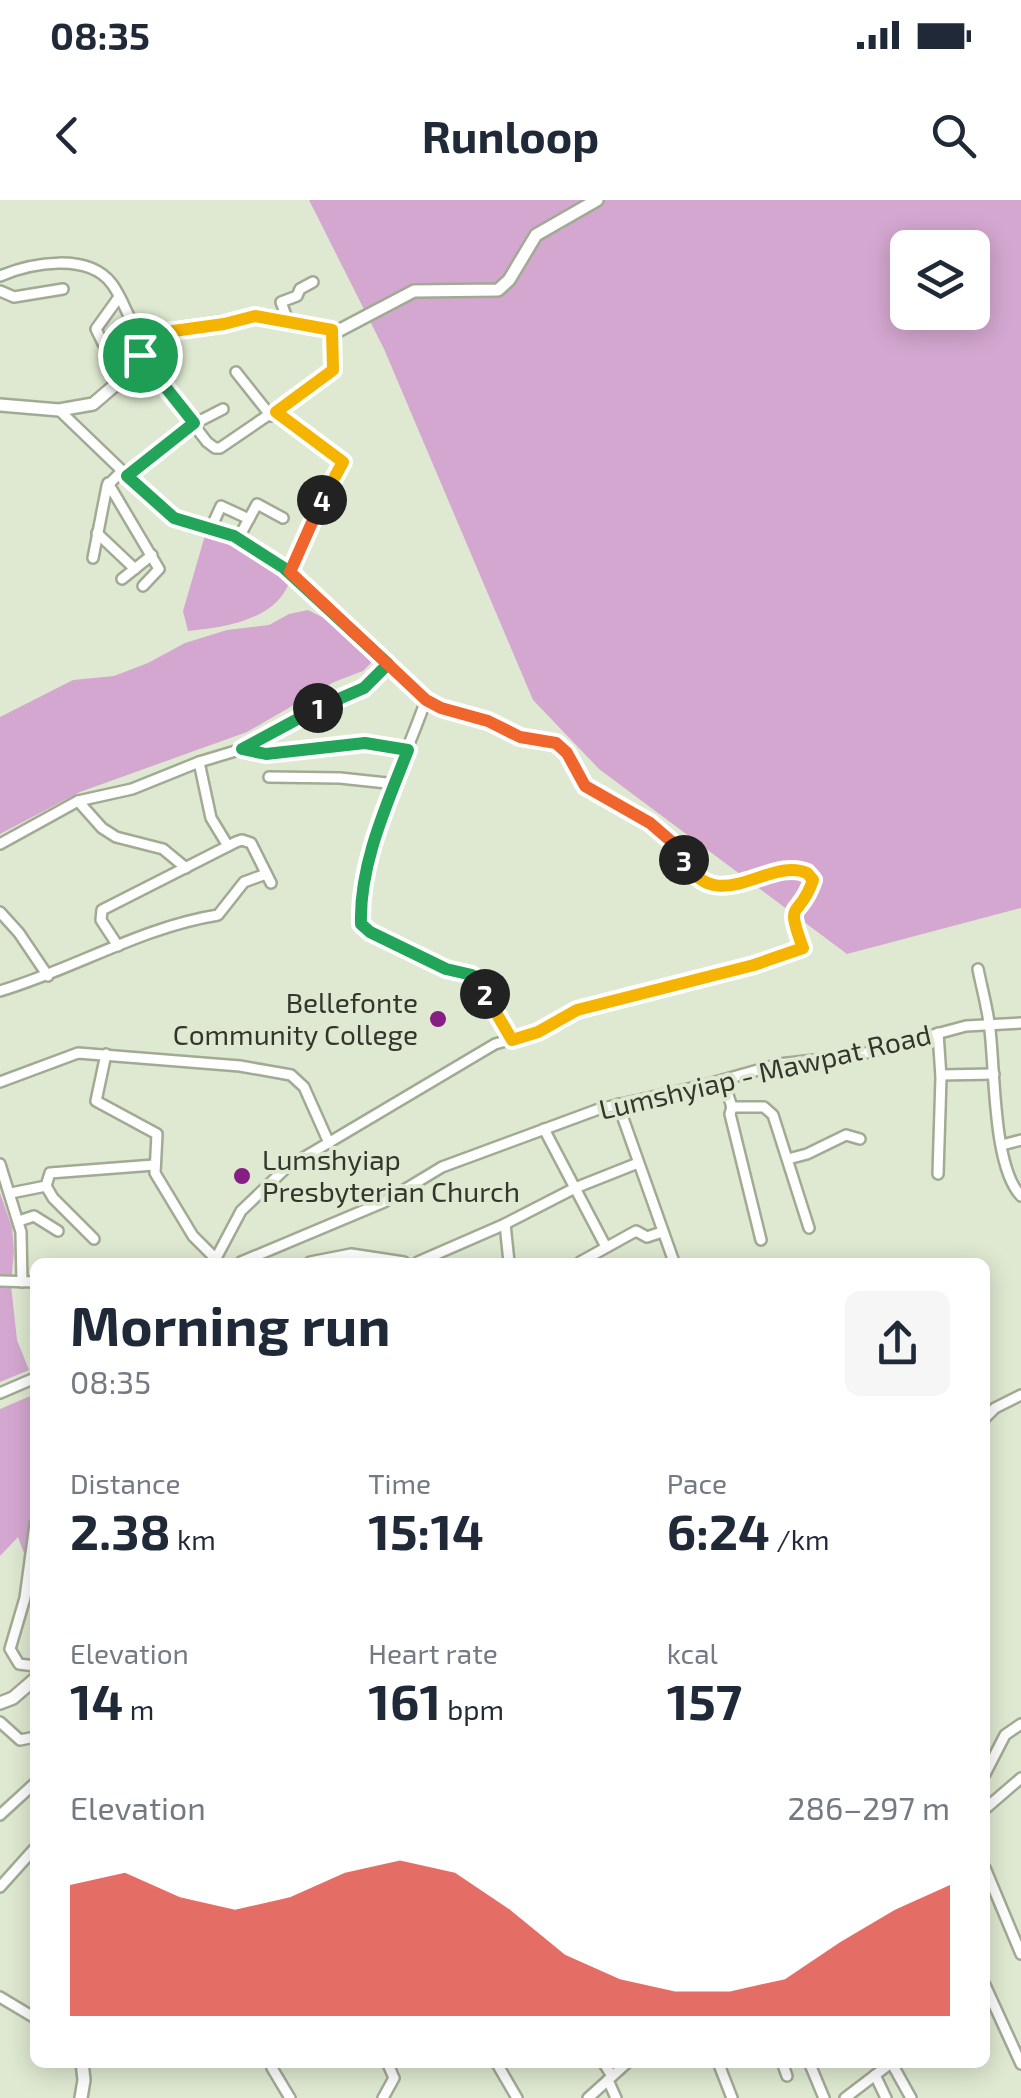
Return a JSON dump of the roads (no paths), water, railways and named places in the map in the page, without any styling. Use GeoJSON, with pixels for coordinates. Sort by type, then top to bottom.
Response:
{"type":"FeatureCollection","features":[{"type":"Feature","properties":{"kind":"street"},"geometry":{"type":"LineString","coordinates":[[0,406],[59,410],[93,404],[120,380],[143,350],[174,329],[255,316],[332,330],[348,328],[414,291],[498,290],[509,280],[536,235],[598,200]]}},
{"type":"Feature","properties":{"kind":"street"},"geometry":{"type":"LineString","coordinates":[[0,276],[65,262],[107,278],[143,350],[214,448],[274,414],[333,370],[332,330]]}},
{"type":"Feature","properties":{"kind":"street"},"geometry":{"type":"LineString","coordinates":[[288,321],[281,302],[297,296],[300,289],[314,282]]}},
{"type":"Feature","properties":{"kind":"street"},"geometry":{"type":"LineString","coordinates":[[0,291],[14,296],[63,289]]}},
{"type":"Feature","properties":{"kind":"street"},"geometry":{"type":"LineString","coordinates":[[119,297],[96,329],[120,380]]}},
{"type":"Feature","properties":{"kind":"street"},"geometry":{"type":"LineString","coordinates":[[236,372],[274,414],[344,463],[310,523],[290,572]]}},
{"type":"Feature","properties":{"kind":"street"},"geometry":{"type":"LineString","coordinates":[[92,558],[108,483],[194,423],[223,409]]}},
{"type":"Feature","properties":{"kind":"street"},"geometry":{"type":"LineString","coordinates":[[59,410],[174,518],[238,539],[290,572],[426,700],[488,721],[520,737],[556,743],[567,753],[585,786],[650,823],[672,842],[690,870],[707,882],[739,885],[786,868],[807,873],[813,880],[792,916],[803,946],[800,951],[577,1010],[538,1032],[495,1044],[286,1168],[241,1210],[217,1258]]}},
{"type":"Feature","properties":{"kind":"street"},"geometry":{"type":"LineString","coordinates":[[108,483],[159,572],[143,586]]}},
{"type":"Feature","properties":{"kind":"street"},"geometry":{"type":"LineString","coordinates":[[238,539],[257,504],[283,518]]}},
{"type":"Feature","properties":{"kind":"street"},"geometry":{"type":"LineString","coordinates":[[210,528],[221,506],[249,519]]}},
{"type":"Feature","properties":{"kind":"street"},"geometry":{"type":"LineString","coordinates":[[97,534],[134,569]]}},
{"type":"Feature","properties":{"kind":"street"},"geometry":{"type":"LineString","coordinates":[[122,579],[152,555]]}},
{"type":"Feature","properties":{"kind":"street"},"geometry":{"type":"LineString","coordinates":[[0,844],[78,801],[132,789],[242,749],[310,710],[364,688],[388,664]]}},
{"type":"Feature","properties":{"kind":"street"},"geometry":{"type":"LineString","coordinates":[[426,700],[366,874],[361,924],[446,969],[472,975],[512,1040]]}},
{"type":"Feature","properties":{"kind":"street"},"geometry":{"type":"LineString","coordinates":[[242,749],[266,754],[365,743],[408,750]]}},
{"type":"Feature","properties":{"kind":"street"},"geometry":{"type":"LineString","coordinates":[[199,762],[211,818],[228,846]]}},
{"type":"Feature","properties":{"kind":"street"},"geometry":{"type":"LineString","coordinates":[[268,776],[396,784]]}},
{"type":"Feature","properties":{"kind":"street"},"geometry":{"type":"LineString","coordinates":[[78,801],[102,828],[129,841],[163,849],[186,868]]}},
{"type":"Feature","properties":{"kind":"street"},"geometry":{"type":"LineString","coordinates":[[0,991],[48,976],[184,920],[218,915],[248,878],[268,878],[247,841],[228,846],[102,910],[101,920],[118,946]]}},
{"type":"Feature","properties":{"kind":"street"},"geometry":{"type":"LineString","coordinates":[[0,912],[48,976]]}},
{"type":"Feature","properties":{"kind":"street"},"geometry":{"type":"LineString","coordinates":[[978,969],[990,1025],[1002,1144],[1010,1184],[1021,1196]]}},
{"type":"Feature","properties":{"kind":"street","name":"Lumshyiap - Mawpat Road"},"geometry":{"type":"LineString","coordinates":[[270,1258],[384,1202],[442,1167],[618,1104],[779,1064],[858,1055],[966,1026],[1021,1023]]}},
{"type":"Feature","properties":{"kind":"street"},"geometry":{"type":"LineString","coordinates":[[938,1033],[938,1174]]}},
{"type":"Feature","properties":{"kind":"street"},"geometry":{"type":"LineString","coordinates":[[0,1082],[72,1054],[240,1066],[297,1078],[329,1143]]}},
{"type":"Feature","properties":{"kind":"street"},"geometry":{"type":"LineString","coordinates":[[106,1054],[96,1101],[157,1134],[154,1165],[160,1184],[193,1236],[212,1258]]}},
{"type":"Feature","properties":{"kind":"street"},"geometry":{"type":"LineString","coordinates":[[941,1075],[994,1074]]}},
{"type":"Feature","properties":{"kind":"street"},"geometry":{"type":"LineString","coordinates":[[723,1080],[761,1240]]}},
{"type":"Feature","properties":{"kind":"street"},"geometry":{"type":"LineString","coordinates":[[618,1104],[672,1258]]}},
{"type":"Feature","properties":{"kind":"street"},"geometry":{"type":"LineString","coordinates":[[732,1107],[758,1106],[770,1111],[809,1228]]}},
{"type":"Feature","properties":{"kind":"street"},"geometry":{"type":"LineString","coordinates":[[544,1128],[606,1247]]}},
{"type":"Feature","properties":{"kind":"street"},"geometry":{"type":"LineString","coordinates":[[788,1158],[808,1154],[842,1136],[860,1139]]}},
{"type":"Feature","properties":{"kind":"street"},"geometry":{"type":"LineString","coordinates":[[1002,1144],[1021,1140]]}},
{"type":"Feature","properties":{"kind":"street"},"geometry":{"type":"LineString","coordinates":[[427,1258],[575,1188],[638,1163]]}},
{"type":"Feature","properties":{"kind":"street"},"geometry":{"type":"LineString","coordinates":[[0,1164],[19,1222],[22,1282]]}},
{"type":"Feature","properties":{"kind":"street"},"geometry":{"type":"LineString","coordinates":[[94,1238],[52,1198],[46,1186],[47,1177],[54,1172],[154,1165]]}},
{"type":"Feature","properties":{"kind":"street"},"geometry":{"type":"LineString","coordinates":[[10,1193],[46,1186]]}},
{"type":"Feature","properties":{"kind":"street"},"geometry":{"type":"LineString","coordinates":[[19,1222],[34,1216],[58,1230]]}},
{"type":"Feature","properties":{"kind":"street"},"geometry":{"type":"LineString","coordinates":[[505,1224],[508,1258]]}},
{"type":"Feature","properties":{"kind":"street"},"geometry":{"type":"LineString","coordinates":[[587,1258],[636,1231],[647,1237],[662,1232]]}},
{"type":"Feature","properties":{"kind":"street"},"geometry":{"type":"LineString","coordinates":[[331,1258],[352,1254],[375,1258]]}},
{"type":"Feature","properties":{"kind":"street"},"geometry":{"type":"LineString","coordinates":[[0,1281],[30,1282]]}},
{"type":"Feature","properties":{"kind":"street"},"geometry":{"type":"LineString","coordinates":[[0,1393],[30,1380]]}},
{"type":"Feature","properties":{"kind":"street"},"geometry":{"type":"LineString","coordinates":[[990,1411],[1021,1395]]}},
{"type":"Feature","properties":{"kind":"street"},"geometry":{"type":"LineString","coordinates":[[30,1585],[10,1649],[19,1664],[30,1665]]}},
{"type":"Feature","properties":{"kind":"street"},"geometry":{"type":"LineString","coordinates":[[0,1703],[30,1683]]}},
{"type":"Feature","properties":{"kind":"street"},"geometry":{"type":"LineString","coordinates":[[0,1722],[20,1740],[30,1737]]}},
{"type":"Feature","properties":{"kind":"street"},"geometry":{"type":"LineString","coordinates":[[990,1764],[1005,1735],[1021,1724]]}},
{"type":"Feature","properties":{"kind":"street"},"geometry":{"type":"LineString","coordinates":[[990,1805],[1021,1778]]}},
{"type":"Feature","properties":{"kind":"street"},"geometry":{"type":"LineString","coordinates":[[0,1815],[30,1788]]}},
{"type":"Feature","properties":{"kind":"street"},"geometry":{"type":"LineString","coordinates":[[0,1887],[30,1854]]}},
{"type":"Feature","properties":{"kind":"street"},"geometry":{"type":"LineString","coordinates":[[990,1880],[1021,1954]]}},
{"type":"Feature","properties":{"kind":"street"},"geometry":{"type":"LineString","coordinates":[[0,1997],[30,2015]]}},
{"type":"Feature","properties":{"kind":"street"},"geometry":{"type":"LineString","coordinates":[[990,1997],[1021,2064]]}},
{"type":"Feature","properties":{"kind":"street"},"geometry":{"type":"LineString","coordinates":[[80,2098],[85,2068]]}},
{"type":"Feature","properties":{"kind":"street"},"geometry":{"type":"LineString","coordinates":[[272,2068],[290,2098]]}},
{"type":"Feature","properties":{"kind":"street"},"geometry":{"type":"LineString","coordinates":[[383,2098],[394,2078],[390,2068]]}},
{"type":"Feature","properties":{"kind":"street"},"geometry":{"type":"LineString","coordinates":[[500,2068],[517,2098]]}},
{"type":"Feature","properties":{"kind":"street"},"geometry":{"type":"LineString","coordinates":[[606,2068],[616,2098]]}},
{"type":"Feature","properties":{"kind":"street"},"geometry":{"type":"LineString","coordinates":[[588,2098],[621,2068]]}},
{"type":"Feature","properties":{"kind":"street"},"geometry":{"type":"LineString","coordinates":[[720,2068],[732,2098]]}},
{"type":"Feature","properties":{"kind":"street"},"geometry":{"type":"LineString","coordinates":[[784,2068],[787,2076]]}},
{"type":"Feature","properties":{"kind":"street"},"geometry":{"type":"LineString","coordinates":[[811,2068],[824,2098]]}},
{"type":"Feature","properties":{"kind":"street"},"geometry":{"type":"LineString","coordinates":[[845,2098],[884,2068]]}},
{"type":"Feature","properties":{"kind":"street"},"geometry":{"type":"LineString","coordinates":[[894,2068],[911,2098]]}},
{"type":"Feature","properties":{"kind":"street"},"geometry":{"type":"LineString","coordinates":[[874,2075],[886,2098]]}},
{"type":"Feature","properties":{"kind":"place","name":"Bellefonte Community College"},"geometry":{"type":"Point","coordinates":[438,1019]}},
{"type":"Feature","properties":{"kind":"place","name":"Lumshyiap Presbyterian Church"},"geometry":{"type":"Point","coordinates":[242,1176]}}]}
